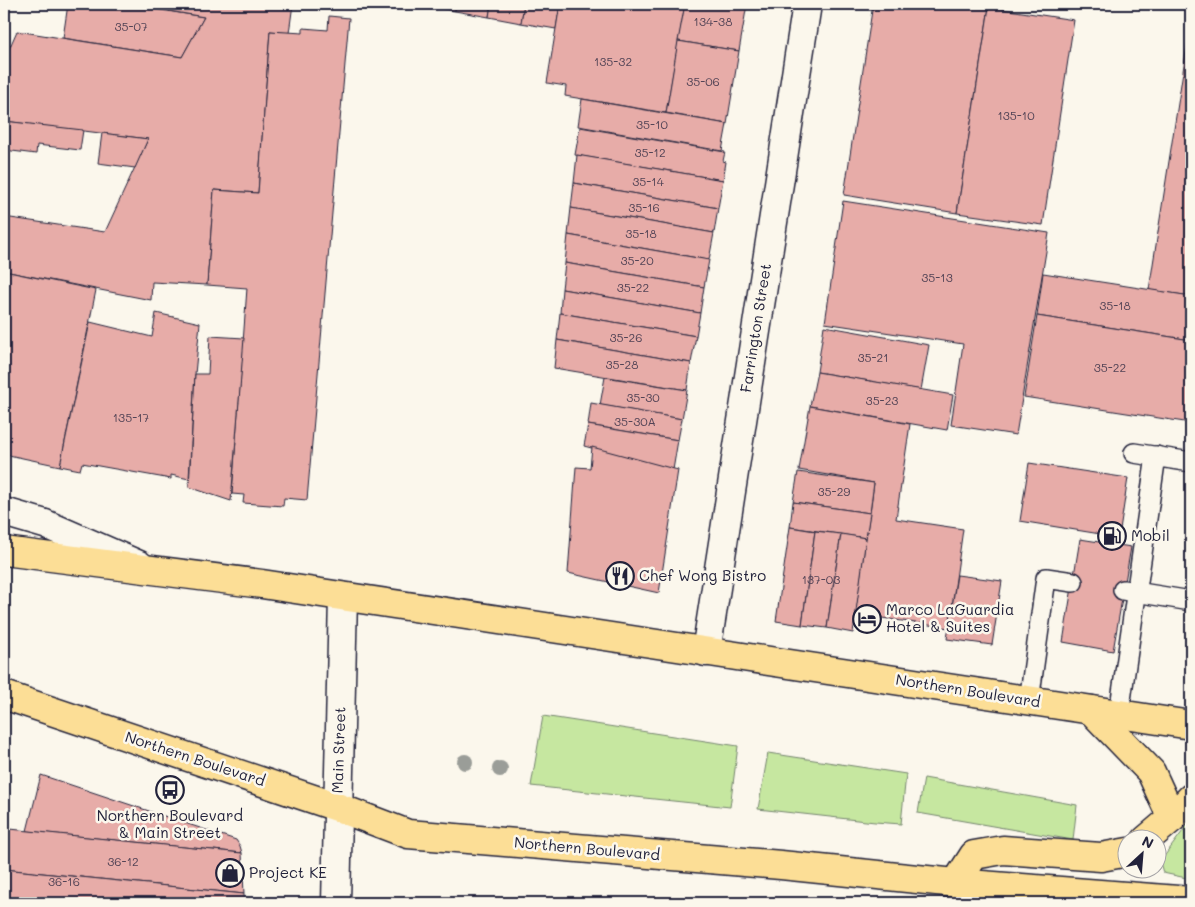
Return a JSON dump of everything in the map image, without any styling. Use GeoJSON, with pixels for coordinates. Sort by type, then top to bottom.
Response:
{"type":"FeatureCollection","features":[{"type":"Feature","properties":{"kind":"main road","name":"Northern Boulevard"},"geometry":{"type":"LineString","coordinates":[[4,550],[262,584],[1191,725]]}},
{"type":"Feature","properties":{"kind":"main road","name":"Northern Boulevard"},"geometry":{"type":"LineString","coordinates":[[4,695],[337,807],[408,834],[781,865],[956,883],[1191,901]]}},
{"type":"Feature","properties":{"kind":"main road"},"geometry":{"type":"LineString","coordinates":[[1091,710],[1151,772],[1172,818]]}},
{"type":"Feature","properties":{"kind":"main road"},"geometry":{"type":"LineString","coordinates":[[1158,830],[1191,798]]}},
{"type":"Feature","properties":{"kind":"main road"},"geometry":{"type":"LineString","coordinates":[[956,883],[974,855],[1003,850],[1101,857],[1118,854]]}},
{"type":"Feature","properties":{"kind":"street","name":"Farrington Street"},"geometry":{"type":"LineString","coordinates":[[706,652],[807,4]]}},
{"type":"Feature","properties":{"kind":"street","name":"Northern Boulevard"},"geometry":{"type":"LineString","coordinates":[[4,512],[45,524],[152,571]]}},
{"type":"Feature","properties":{"kind":"street","name":"Main Street"},"geometry":{"type":"LineString","coordinates":[[336,903],[343,597]]}},
{"type":"Feature","properties":{"kind":"lane"},"geometry":{"type":"LineString","coordinates":[[1134,453],[1191,462]]}},
{"type":"Feature","properties":{"kind":"lane"},"geometry":{"type":"LineString","coordinates":[[1119,714],[1130,592],[1156,456]]}},
{"type":"Feature","properties":{"kind":"lane"},"geometry":{"type":"LineString","coordinates":[[1029,701],[1046,578],[1073,582]]}},
{"type":"Feature","properties":{"kind":"lane"},"geometry":{"type":"LineString","coordinates":[[1130,592],[1191,602]]}},
{"type":"Feature","properties":{"kind":"green space"},"geometry":{"type":"Polygon","coordinates":[[[543,716],[738,746],[730,807],[531,786],[543,716]]]}},
{"type":"Feature","properties":{"kind":"green space"},"geometry":{"type":"Polygon","coordinates":[[[768,753],[906,774],[901,824],[758,809],[768,753]]]}},
{"type":"Feature","properties":{"kind":"green space"},"geometry":{"type":"Polygon","coordinates":[[[924,778],[1077,805],[1073,840],[918,813],[924,778]]]}},
{"type":"Feature","properties":{"kind":"green space"},"geometry":{"type":"Polygon","coordinates":[[[1191,820],[1191,879],[1168,874],[1168,851],[1191,820]]]}},
{"type":"Feature","properties":{"kind":"building"},"geometry":{"type":"Polygon","coordinates":[[[68,4],[124,4],[204,17],[182,57],[63,38],[68,4]]]}},
{"type":"Feature","properties":{"kind":"building"},"geometry":{"type":"Polygon","coordinates":[[[170,4],[293,4],[289,33],[270,31],[258,193],[214,190],[207,285],[152,282],[151,300],[4,271],[4,217],[105,232],[148,139],[4,121],[4,60],[17,31],[182,57],[204,17],[169,11],[170,4]]]}},
{"type":"Feature","properties":{"kind":"building"},"geometry":{"type":"Polygon","coordinates":[[[422,4],[456,4],[455,11],[422,4]]]}},
{"type":"Feature","properties":{"kind":"building"},"geometry":{"type":"Polygon","coordinates":[[[456,4],[491,4],[489,17],[455,11],[456,4]]]}},
{"type":"Feature","properties":{"kind":"building"},"geometry":{"type":"Polygon","coordinates":[[[491,4],[524,4],[521,23],[489,17],[491,4]]]}},
{"type":"Feature","properties":{"kind":"building"},"geometry":{"type":"Polygon","coordinates":[[[524,4],[560,4],[556,29],[521,23],[524,4]]]}},
{"type":"Feature","properties":{"kind":"building"},"geometry":{"type":"Polygon","coordinates":[[[560,4],[685,4],[666,113],[565,96],[566,86],[547,83],[560,4]]]}},
{"type":"Feature","properties":{"kind":"building"},"geometry":{"type":"Polygon","coordinates":[[[685,4],[747,4],[739,51],[678,41],[685,4]]]}},
{"type":"Feature","properties":{"kind":"building"},"geometry":{"type":"Polygon","coordinates":[[[873,4],[969,4],[989,7],[957,213],[844,195],[873,4]]]}},
{"type":"Feature","properties":{"kind":"building"},"geometry":{"type":"Polygon","coordinates":[[[989,7],[1074,20],[1043,225],[957,213],[989,7]]]}},
{"type":"Feature","properties":{"kind":"building"},"geometry":{"type":"Polygon","coordinates":[[[329,16],[349,18],[307,500],[284,498],[283,506],[243,503],[244,495],[232,494],[247,288],[207,285],[214,190],[258,193],[270,31],[303,33],[303,28],[328,30],[329,16]]]}},
{"type":"Feature","properties":{"kind":"building"},"geometry":{"type":"Polygon","coordinates":[[[1188,39],[1191,40],[1191,296],[1149,290],[1188,39]]]}},
{"type":"Feature","properties":{"kind":"building"},"geometry":{"type":"Polygon","coordinates":[[[678,41],[739,51],[727,124],[666,113],[678,41]]]}},
{"type":"Feature","properties":{"kind":"building"},"geometry":{"type":"Polygon","coordinates":[[[582,99],[727,124],[722,151],[578,126],[582,99]]]}},
{"type":"Feature","properties":{"kind":"building"},"geometry":{"type":"Polygon","coordinates":[[[4,121],[83,130],[80,150],[37,145],[36,154],[4,150],[4,121]]]}},
{"type":"Feature","properties":{"kind":"building"},"geometry":{"type":"Polygon","coordinates":[[[580,127],[725,152],[723,161],[726,162],[723,180],[575,155],[580,127]]]}},
{"type":"Feature","properties":{"kind":"building"},"geometry":{"type":"Polygon","coordinates":[[[102,133],[148,139],[135,168],[98,163],[102,133]]]}},
{"type":"Feature","properties":{"kind":"building"},"geometry":{"type":"Polygon","coordinates":[[[577,155],[723,180],[718,208],[574,183],[577,155]]]}},
{"type":"Feature","properties":{"kind":"building"},"geometry":{"type":"Polygon","coordinates":[[[574,183],[718,208],[714,233],[571,208],[574,183]]]}},
{"type":"Feature","properties":{"kind":"building"},"geometry":{"type":"Polygon","coordinates":[[[843,201],[1049,233],[1016,435],[951,425],[963,344],[825,323],[843,201]]]}},
{"type":"Feature","properties":{"kind":"building"},"geometry":{"type":"Polygon","coordinates":[[[571,208],[714,233],[709,260],[568,235],[571,208]]]}},
{"type":"Feature","properties":{"kind":"building"},"geometry":{"type":"Polygon","coordinates":[[[568,235],[709,260],[704,287],[565,263],[568,235]]]}},
{"type":"Feature","properties":{"kind":"building"},"geometry":{"type":"Polygon","coordinates":[[[565,263],[704,287],[700,313],[562,289],[565,263]]]}},
{"type":"Feature","properties":{"kind":"building"},"geometry":{"type":"Polygon","coordinates":[[[4,271],[96,290],[60,466],[4,454],[4,271]]]}},
{"type":"Feature","properties":{"kind":"building"},"geometry":{"type":"Polygon","coordinates":[[[1043,273],[1191,296],[1191,340],[1037,316],[1043,273]]]}},
{"type":"Feature","properties":{"kind":"building"},"geometry":{"type":"Polygon","coordinates":[[[562,289],[700,313],[696,336],[560,313],[562,289]]]}},
{"type":"Feature","properties":{"kind":"building"},"geometry":{"type":"Polygon","coordinates":[[[156,313],[200,323],[189,479],[171,475],[171,479],[82,463],[80,470],[60,466],[90,322],[152,337],[156,313]]]}},
{"type":"Feature","properties":{"kind":"building"},"geometry":{"type":"Polygon","coordinates":[[[560,313],[696,336],[691,363],[557,340],[560,313]]]}},
{"type":"Feature","properties":{"kind":"building"},"geometry":{"type":"Polygon","coordinates":[[[1037,316],[1191,340],[1191,423],[1024,397],[1037,316]]]}},
{"type":"Feature","properties":{"kind":"building"},"geometry":{"type":"Polygon","coordinates":[[[824,326],[929,345],[921,390],[817,372],[824,326]]]}},
{"type":"Feature","properties":{"kind":"building"},"geometry":{"type":"Polygon","coordinates":[[[210,336],[244,338],[231,501],[189,487],[195,374],[208,374],[210,336]]]}},
{"type":"Feature","properties":{"kind":"building"},"geometry":{"type":"Polygon","coordinates":[[[557,340],[691,363],[687,390],[554,368],[557,340]]]}},
{"type":"Feature","properties":{"kind":"building"},"geometry":{"type":"Polygon","coordinates":[[[817,372],[953,395],[947,430],[810,406],[817,372]]]}},
{"type":"Feature","properties":{"kind":"building"},"geometry":{"type":"Polygon","coordinates":[[[605,377],[687,390],[682,419],[600,405],[605,377]]]}},
{"type":"Feature","properties":{"kind":"building"},"geometry":{"type":"Polygon","coordinates":[[[591,403],[682,419],[678,440],[588,425],[591,403]]]}},
{"type":"Feature","properties":{"kind":"building"},"geometry":{"type":"Polygon","coordinates":[[[810,406],[910,424],[896,519],[963,529],[949,628],[855,614],[874,483],[799,470],[810,406]]]}},
{"type":"Feature","properties":{"kind":"building"},"geometry":{"type":"Polygon","coordinates":[[[588,425],[678,440],[673,470],[584,446],[588,425]]]}},
{"type":"Feature","properties":{"kind":"building"},"geometry":{"type":"Polygon","coordinates":[[[592,447],[678,470],[659,593],[568,573],[576,467],[590,468],[592,447]]]}},
{"type":"Feature","properties":{"kind":"building"},"geometry":{"type":"Polygon","coordinates":[[[1029,463],[1128,478],[1119,537],[1020,521],[1029,463]]]}},
{"type":"Feature","properties":{"kind":"building"},"geometry":{"type":"Polygon","coordinates":[[[798,472],[874,483],[870,513],[793,502],[798,472]]]}},
{"type":"Feature","properties":{"kind":"building"},"geometry":{"type":"Polygon","coordinates":[[[793,502],[870,513],[866,538],[790,527],[793,502]]]}},
{"type":"Feature","properties":{"kind":"building"},"geometry":{"type":"Polygon","coordinates":[[[790,527],[815,531],[802,625],[776,621],[790,527]]]}},
{"type":"Feature","properties":{"kind":"building"},"geometry":{"type":"Polygon","coordinates":[[[815,531],[841,534],[827,628],[802,625],[815,531]]]}},
{"type":"Feature","properties":{"kind":"building"},"geometry":{"type":"Polygon","coordinates":[[[841,534],[866,538],[853,633],[827,628],[841,534]]]}},
{"type":"Feature","properties":{"kind":"building"},"geometry":{"type":"Polygon","coordinates":[[[1080,539],[1131,547],[1113,651],[1063,642],[1080,539]]]}},
{"type":"Feature","properties":{"kind":"building"},"geometry":{"type":"Polygon","coordinates":[[[957,575],[1002,581],[992,645],[947,639],[957,575]]]}},
{"type":"Feature","properties":{"kind":"building"},"geometry":{"type":"Polygon","coordinates":[[[41,775],[236,840],[242,853],[27,831],[41,775]]]}},
{"type":"Feature","properties":{"kind":"building"},"geometry":{"type":"Polygon","coordinates":[[[4,828],[10,829],[4,855],[4,828]]]}},
{"type":"Feature","properties":{"kind":"building"},"geometry":{"type":"Polygon","coordinates":[[[10,829],[242,853],[244,894],[4,869],[4,855],[10,829]]]}},
{"type":"Feature","properties":{"kind":"building"},"geometry":{"type":"Polygon","coordinates":[[[4,869],[244,894],[244,903],[4,903],[4,869]]]}},
{"type":"Feature","properties":{"kind":"building"},"geometry":{"type":"Polygon","coordinates":[[[415,900],[449,903],[415,903],[415,900]]]}},
{"type":"Feature","properties":{"kind":"place","name":"Mobil"},"geometry":{"type":"Point","coordinates":[1112,536]}},
{"type":"Feature","properties":{"kind":"place","name":"Chef Wong Bistro"},"geometry":{"type":"Point","coordinates":[620,576]}},
{"type":"Feature","properties":{"kind":"place","name":"Marco LaGuardia Hotel & Suites"},"geometry":{"type":"Point","coordinates":[867,619]}},
{"type":"Feature","properties":{"kind":"place","name":"Northern Boulevard & Main Street"},"geometry":{"type":"Point","coordinates":[170,790]}},
{"type":"Feature","properties":{"kind":"place","name":"Project KE"},"geometry":{"type":"Point","coordinates":[230,873]}}]}
